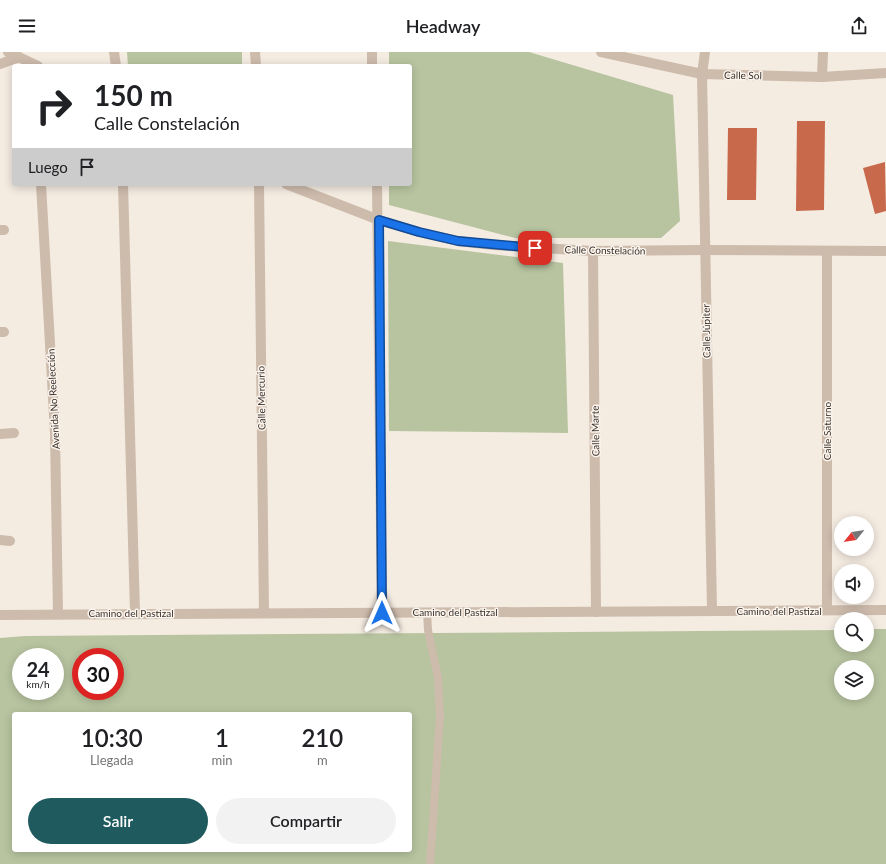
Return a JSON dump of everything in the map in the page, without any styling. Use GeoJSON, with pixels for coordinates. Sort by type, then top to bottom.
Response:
{"type":"FeatureCollection","features":[{"type":"Feature","properties":{"kind":"street"},"geometry":{"type":"LineString","coordinates":[[8,52],[33,64]]}},
{"type":"Feature","properties":{"kind":"street"},"geometry":{"type":"LineString","coordinates":[[33,52],[35,64]]}},
{"type":"Feature","properties":{"kind":"street"},"geometry":{"type":"LineString","coordinates":[[114,52],[116,64]]}},
{"type":"Feature","properties":{"kind":"street"},"geometry":{"type":"LineString","coordinates":[[255,52],[256,64]]}},
{"type":"Feature","properties":{"kind":"street"},"geometry":{"type":"LineString","coordinates":[[372,52],[372,64]]}},
{"type":"Feature","properties":{"kind":"street","name":"Calle Sol"},"geometry":{"type":"LineString","coordinates":[[601,52],[702,74],[822,77],[886,73]]}},
{"type":"Feature","properties":{"kind":"street","name":"Calle Júpiter"},"geometry":{"type":"LineString","coordinates":[[705,52],[702,74],[704,250],[712,611]]}},
{"type":"Feature","properties":{"kind":"street"},"geometry":{"type":"LineString","coordinates":[[822,77],[823,52]]}},
{"type":"Feature","properties":{"kind":"street"},"geometry":{"type":"LineString","coordinates":[[0,64],[19,57]]}},
{"type":"Feature","properties":{"kind":"street","name":"Avenida No Reelección"},"geometry":{"type":"LineString","coordinates":[[41,186],[55,433],[58,614]]}},
{"type":"Feature","properties":{"kind":"street"},"geometry":{"type":"LineString","coordinates":[[123,186],[135,613]]}},
{"type":"Feature","properties":{"kind":"street","name":"Calle Mercurio"},"geometry":{"type":"LineString","coordinates":[[259,186],[264,613]]}},
{"type":"Feature","properties":{"kind":"street","name":"Calle Constelación"},"geometry":{"type":"LineString","coordinates":[[291,186],[379,220],[419,232],[458,241],[593,251],[886,251]]}},
{"type":"Feature","properties":{"kind":"street"},"geometry":{"type":"LineString","coordinates":[[378,186],[382,613]]}},
{"type":"Feature","properties":{"kind":"street","name":"Calle Marte"},"geometry":{"type":"LineString","coordinates":[[593,251],[596,612]]}},
{"type":"Feature","properties":{"kind":"street","name":"Calle Saturno"},"geometry":{"type":"LineString","coordinates":[[827,252],[827,610]]}},
{"type":"Feature","properties":{"kind":"street"},"geometry":{"type":"LineString","coordinates":[[0,434],[14,433]]}},
{"type":"Feature","properties":{"kind":"street","name":"Camino del Pastizal"},"geometry":{"type":"LineString","coordinates":[[0,615],[135,613],[886,610]]}},
{"type":"Feature","properties":{"kind":"lane"},"geometry":{"type":"LineString","coordinates":[[427,612],[428,630],[438,678],[440,717],[430,864]]}},
{"type":"Feature","properties":{"kind":"green space"},"geometry":{"type":"Polygon","coordinates":[[[127,52],[242,52],[242,64],[128,64],[127,52]]]}},
{"type":"Feature","properties":{"kind":"green space"},"geometry":{"type":"Polygon","coordinates":[[[389,52],[529,52],[673,95],[680,221],[661,238],[515,238],[389,205],[389,186],[412,186],[412,64],[389,64],[389,52]]]}},
{"type":"Feature","properties":{"kind":"green space"},"geometry":{"type":"Polygon","coordinates":[[[388,241],[563,263],[568,433],[389,431],[388,241]]]}},
{"type":"Feature","properties":{"kind":"green space"},"geometry":{"type":"Polygon","coordinates":[[[874,629],[886,629],[886,864],[0,864],[0,638],[25,636],[834,630],[834,652],[874,652],[874,629]]]}},
{"type":"Feature","properties":{"kind":"building"},"geometry":{"type":"Polygon","coordinates":[[[797,121],[825,121],[824,210],[796,211],[797,121]]]}},
{"type":"Feature","properties":{"kind":"building"},"geometry":{"type":"Polygon","coordinates":[[[728,128],[757,128],[756,200],[727,200],[728,128]]]}},
{"type":"Feature","properties":{"kind":"building"},"geometry":{"type":"Polygon","coordinates":[[[885,162],[886,211],[875,214],[863,168],[885,162]]]}},
{"type":"Feature","properties":{"kind":"route"},"geometry":{"type":"LineString","coordinates":[[382,613],[379,220],[419,232],[458,241],[535,248]]}}]}
